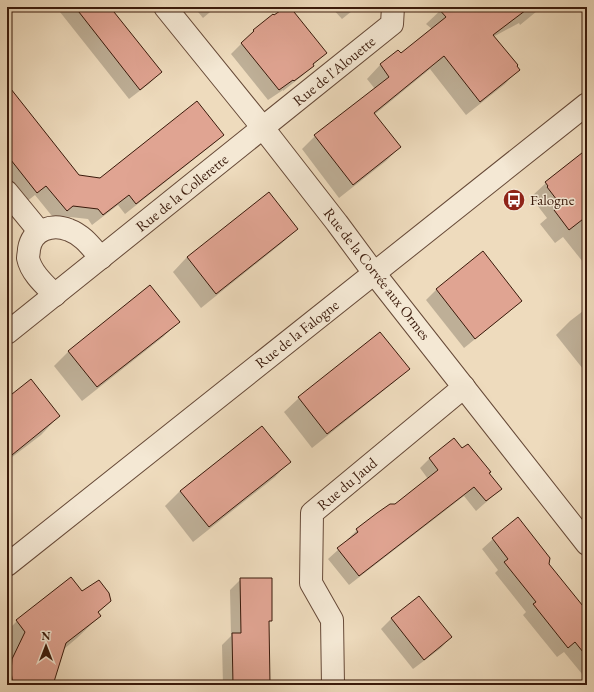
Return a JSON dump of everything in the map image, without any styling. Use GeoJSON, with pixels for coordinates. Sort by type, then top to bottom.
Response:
{"type":"FeatureCollection","features":[{"type":"Feature","properties":{"kind":"street","name":"Rue de la Corvée aux Ormes"},"geometry":{"type":"LineString","coordinates":[[165,7],[338,223],[374,273],[587,544]]}},
{"type":"Feature","properties":{"kind":"street","name":"Rue de l'Alouette"},"geometry":{"type":"LineString","coordinates":[[263,128],[392,24],[393,7]]}},
{"type":"Feature","properties":{"kind":"street","name":"Rue de la Falogne"},"geometry":{"type":"LineString","coordinates":[[7,565],[587,104]]}},
{"type":"Feature","properties":{"kind":"street","name":"Rue de la Collerette"},"geometry":{"type":"LineString","coordinates":[[7,333],[263,128]]}},
{"type":"Feature","properties":{"kind":"street"},"geometry":{"type":"LineString","coordinates":[[7,192],[39,232]]}},
{"type":"Feature","properties":{"kind":"street"},"geometry":{"type":"LineString","coordinates":[[55,295],[35,274],[28,258],[34,237],[39,232],[56,227],[69,229],[82,237],[101,258]]}},
{"type":"Feature","properties":{"kind":"street","name":"Rue du Jaud"},"geometry":{"type":"LineString","coordinates":[[333,685],[332,620],[311,584],[312,513],[464,387]]}},
{"type":"Feature","properties":{"kind":"building"},"geometry":{"type":"Polygon","coordinates":[[[75,7],[110,7],[162,72],[140,90],[75,7]]]}},
{"type":"Feature","properties":{"kind":"building"},"geometry":{"type":"Polygon","coordinates":[[[286,7],[290,7],[327,53],[313,64],[314,66],[279,90],[241,43],[254,31],[253,30],[273,14],[274,15],[286,7]]]}},
{"type":"Feature","properties":{"kind":"building"},"geometry":{"type":"Polygon","coordinates":[[[437,7],[530,7],[493,35],[518,65],[517,66],[520,70],[480,102],[444,56],[374,113],[401,147],[353,185],[314,135],[389,77],[380,64],[398,50],[401,53],[446,17],[437,7]]]}},
{"type":"Feature","properties":{"kind":"building"},"geometry":{"type":"Polygon","coordinates":[[[7,84],[79,175],[100,178],[197,101],[224,135],[136,204],[129,195],[103,215],[98,209],[73,206],[67,211],[46,186],[37,193],[7,155],[7,84]]]}},
{"type":"Feature","properties":{"kind":"building"},"geometry":{"type":"Polygon","coordinates":[[[587,149],[587,216],[569,230],[554,210],[560,204],[545,182],[587,149]]]}},
{"type":"Feature","properties":{"kind":"building"},"geometry":{"type":"Polygon","coordinates":[[[269,192],[298,229],[216,294],[187,257],[269,192]]]}},
{"type":"Feature","properties":{"kind":"building"},"geometry":{"type":"Polygon","coordinates":[[[483,251],[522,301],[475,339],[436,289],[483,251]]]}},
{"type":"Feature","properties":{"kind":"building"},"geometry":{"type":"Polygon","coordinates":[[[150,285],[180,322],[97,387],[68,351],[150,285]]]}},
{"type":"Feature","properties":{"kind":"building"},"geometry":{"type":"Polygon","coordinates":[[[380,332],[410,369],[327,434],[298,397],[380,332]]]}},
{"type":"Feature","properties":{"kind":"building"},"geometry":{"type":"Polygon","coordinates":[[[31,379],[60,416],[7,459],[7,398],[31,379]]]}},
{"type":"Feature","properties":{"kind":"building"},"geometry":{"type":"Polygon","coordinates":[[[262,426],[291,462],[209,527],[180,491],[262,426]]]}},
{"type":"Feature","properties":{"kind":"building"},"geometry":{"type":"Polygon","coordinates":[[[454,438],[462,448],[468,444],[491,472],[489,473],[502,489],[486,501],[474,487],[359,576],[337,548],[358,532],[356,529],[390,504],[395,504],[438,470],[429,458],[454,438]]]}},
{"type":"Feature","properties":{"kind":"building"},"geometry":{"type":"Polygon","coordinates":[[[518,517],[550,558],[549,564],[587,611],[587,657],[575,642],[568,648],[533,604],[536,602],[504,562],[508,559],[492,538],[518,517]]]}},
{"type":"Feature","properties":{"kind":"building"},"geometry":{"type":"Polygon","coordinates":[[[71,577],[82,591],[99,580],[109,593],[111,601],[98,612],[101,616],[66,643],[53,685],[13,685],[11,672],[12,659],[25,632],[16,620],[71,577]]]}},
{"type":"Feature","properties":{"kind":"building"},"geometry":{"type":"Polygon","coordinates":[[[240,578],[272,578],[272,621],[269,621],[270,685],[233,685],[232,633],[241,633],[240,578]]]}},
{"type":"Feature","properties":{"kind":"building"},"geometry":{"type":"Polygon","coordinates":[[[419,596],[452,637],[424,660],[391,618],[419,596]]]}},
{"type":"Feature","properties":{"kind":"place","name":"Falogne"},"geometry":{"type":"Point","coordinates":[514,200]}}]}
